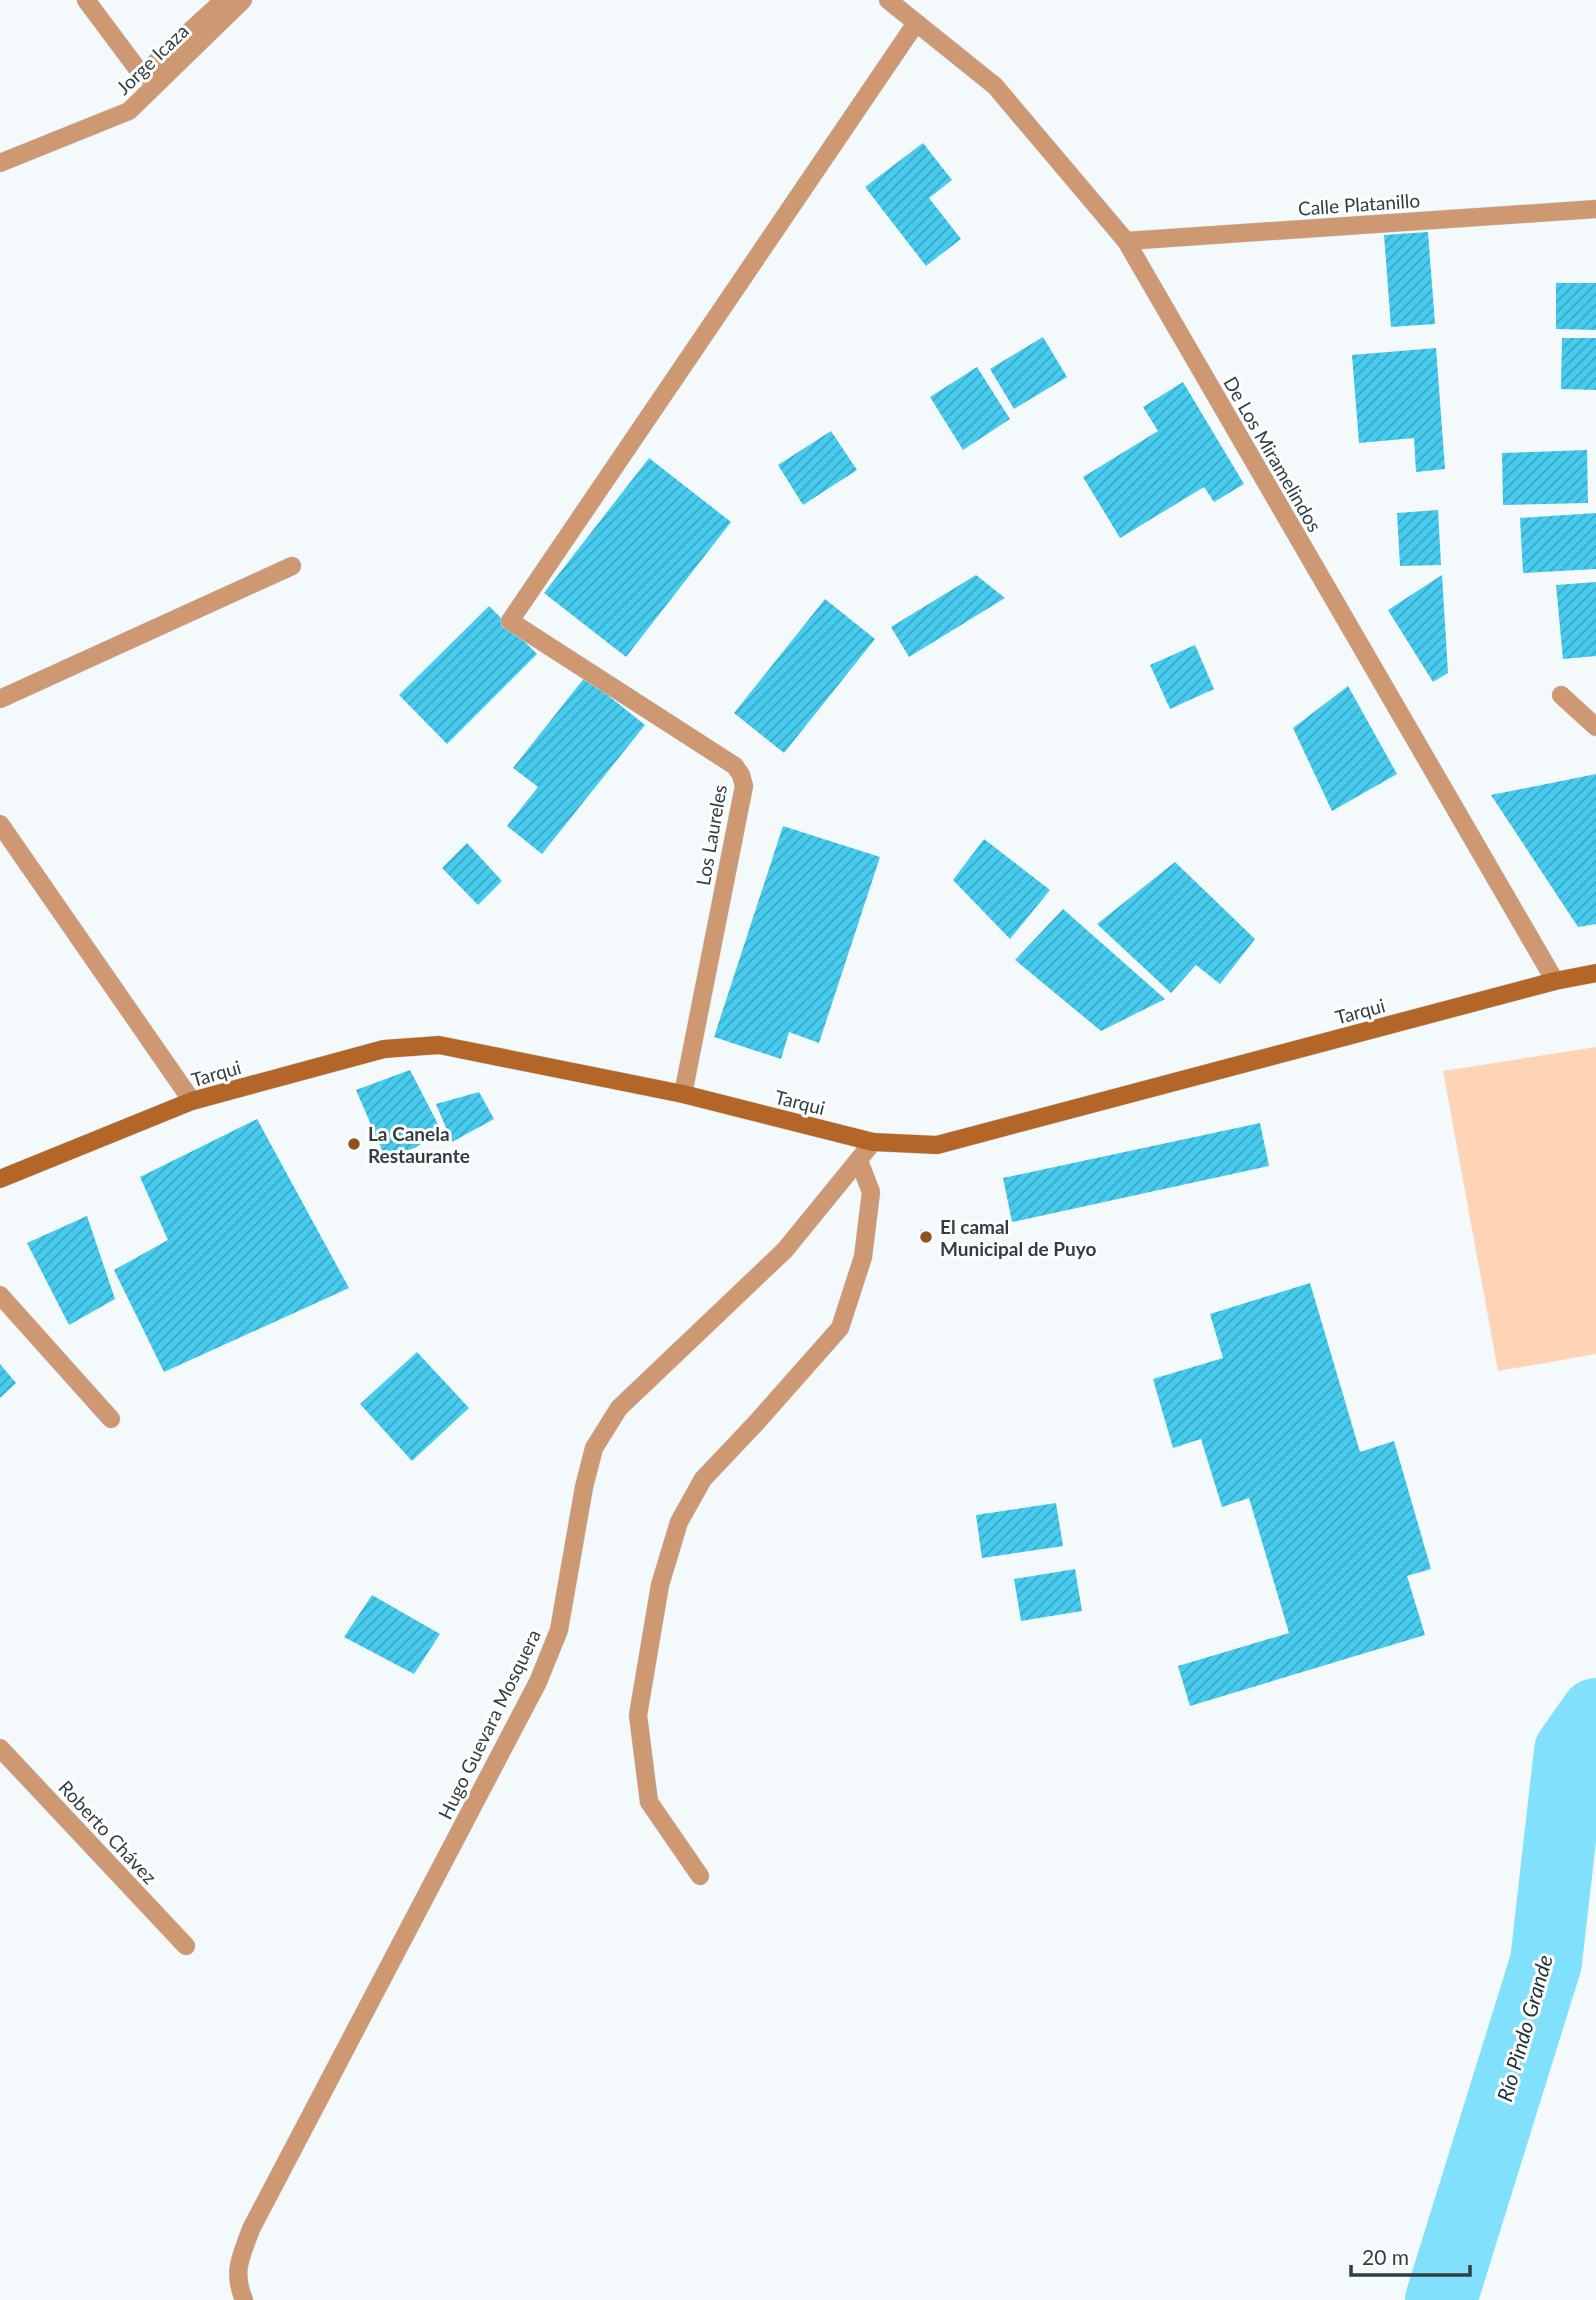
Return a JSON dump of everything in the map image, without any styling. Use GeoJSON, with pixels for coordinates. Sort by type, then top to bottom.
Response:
{"type":"FeatureCollection","features":[{"type":"Feature","properties":{"kind":"street"},"geometry":{"type":"LineString","coordinates":[[86,0],[142,75],[225,0]]}},
{"type":"Feature","properties":{"kind":"street","name":"Jorge Icaza"},"geometry":{"type":"LineString","coordinates":[[0,163],[129,111],[243,0]]}},
{"type":"Feature","properties":{"kind":"street","name":"De Los Miramelindos"},"geometry":{"type":"LineString","coordinates":[[888,0],[995,86],[1126,241],[1555,981]]}},
{"type":"Feature","properties":{"kind":"street","name":"Los Laureles"},"geometry":{"type":"LineString","coordinates":[[683,1094],[744,786],[741,775],[735,766],[510,621],[916,23]]}},
{"type":"Feature","properties":{"kind":"street","name":"Calle Platanillo"},"geometry":{"type":"LineString","coordinates":[[1126,241],[1596,209]]}},
{"type":"Feature","properties":{"kind":"street"},"geometry":{"type":"LineString","coordinates":[[0,699],[292,566]]}},
{"type":"Feature","properties":{"kind":"street"},"geometry":{"type":"LineString","coordinates":[[1561,695],[1596,727]]}},
{"type":"Feature","properties":{"kind":"street"},"geometry":{"type":"LineString","coordinates":[[0,824],[192,1101]]}},
{"type":"Feature","properties":{"kind":"street","name":"Tarqui"},"geometry":{"type":"LineString","coordinates":[[0,1179],[192,1101],[384,1049],[439,1045],[683,1094],[873,1142],[937,1145],[1555,981],[1596,973]]}},
{"type":"Feature","properties":{"kind":"street","name":"Hugo Guevara Mosquera"},"geometry":{"type":"LineString","coordinates":[[244,2300],[237,2284],[239,2262],[251,2229],[542,1672],[559,1630],[584,1487],[594,1448],[619,1408],[785,1250],[873,1142]]}},
{"type":"Feature","properties":{"kind":"street"},"geometry":{"type":"LineString","coordinates":[[700,1876],[649,1802],[638,1716],[660,1585],[679,1522],[702,1479],[841,1328],[863,1257],[871,1192],[859,1161]]}},
{"type":"Feature","properties":{"kind":"street"},"geometry":{"type":"LineString","coordinates":[[0,1295],[111,1419]]}},
{"type":"Feature","properties":{"kind":"street","name":"Roberto Chávez"},"geometry":{"type":"LineString","coordinates":[[0,1748],[186,1946]]}},
{"type":"Feature","properties":{"kind":"shaded area"},"geometry":{"type":"Polygon","coordinates":[[[1596,1047],[1596,1354],[1498,1371],[1443,1071],[1596,1047]]]}},
{"type":"Feature","properties":{"kind":"building"},"geometry":{"type":"Polygon","coordinates":[[[923,143],[952,180],[929,198],[961,239],[926,266],[865,187],[923,143]]]}},
{"type":"Feature","properties":{"kind":"building"},"geometry":{"type":"Polygon","coordinates":[[[1428,232],[1435,324],[1391,327],[1384,235],[1428,232]]]}},
{"type":"Feature","properties":{"kind":"building"},"geometry":{"type":"Polygon","coordinates":[[[1556,283],[1596,283],[1596,330],[1556,329],[1556,283]]]}},
{"type":"Feature","properties":{"kind":"building"},"geometry":{"type":"Polygon","coordinates":[[[1043,337],[1067,377],[1014,409],[990,369],[1043,337]]]}},
{"type":"Feature","properties":{"kind":"building"},"geometry":{"type":"Polygon","coordinates":[[[1562,338],[1596,338],[1596,390],[1561,389],[1562,338]]]}},
{"type":"Feature","properties":{"kind":"building"},"geometry":{"type":"Polygon","coordinates":[[[1436,348],[1445,469],[1416,472],[1414,438],[1359,443],[1352,355],[1436,348]]]}},
{"type":"Feature","properties":{"kind":"building"},"geometry":{"type":"Polygon","coordinates":[[[977,367],[1010,419],[963,450],[930,397],[977,367]]]}},
{"type":"Feature","properties":{"kind":"building"},"geometry":{"type":"Polygon","coordinates":[[[1183,382],[1244,484],[1214,502],[1204,487],[1120,538],[1083,477],[1158,431],[1143,407],[1183,382]]]}},
{"type":"Feature","properties":{"kind":"building"},"geometry":{"type":"Polygon","coordinates":[[[831,431],[857,470],[803,505],[778,465],[831,431]]]}},
{"type":"Feature","properties":{"kind":"building"},"geometry":{"type":"Polygon","coordinates":[[[1587,450],[1588,503],[1503,505],[1502,453],[1587,450]]]}},
{"type":"Feature","properties":{"kind":"building"},"geometry":{"type":"Polygon","coordinates":[[[649,458],[731,522],[626,657],[544,593],[649,458]]]}},
{"type":"Feature","properties":{"kind":"building"},"geometry":{"type":"Polygon","coordinates":[[[1438,510],[1441,565],[1400,566],[1397,513],[1438,510]]]}},
{"type":"Feature","properties":{"kind":"building"},"geometry":{"type":"Polygon","coordinates":[[[1596,513],[1596,569],[1523,573],[1520,518],[1596,513]]]}},
{"type":"Feature","properties":{"kind":"building"},"geometry":{"type":"Polygon","coordinates":[[[976,575],[1005,598],[909,657],[891,627],[976,575]]]}},
{"type":"Feature","properties":{"kind":"building"},"geometry":{"type":"Polygon","coordinates":[[[1442,575],[1448,673],[1433,682],[1388,610],[1442,575]]]}},
{"type":"Feature","properties":{"kind":"building"},"geometry":{"type":"Polygon","coordinates":[[[1596,582],[1596,656],[1563,659],[1556,585],[1596,582]]]}},
{"type":"Feature","properties":{"kind":"building"},"geometry":{"type":"Polygon","coordinates":[[[825,599],[875,639],[784,753],[734,713],[825,599]]]}},
{"type":"Feature","properties":{"kind":"building"},"geometry":{"type":"Polygon","coordinates":[[[489,606],[537,654],[447,744],[399,695],[489,606]]]}},
{"type":"Feature","properties":{"kind":"building"},"geometry":{"type":"Polygon","coordinates":[[[1195,645],[1214,689],[1170,709],[1150,665],[1195,645]]]}},
{"type":"Feature","properties":{"kind":"building"},"geometry":{"type":"Polygon","coordinates":[[[585,677],[645,725],[542,854],[507,826],[538,787],[513,768],[585,677]]]}},
{"type":"Feature","properties":{"kind":"building"},"geometry":{"type":"Polygon","coordinates":[[[1348,686],[1397,774],[1332,811],[1293,728],[1348,686]]]}},
{"type":"Feature","properties":{"kind":"building"},"geometry":{"type":"Polygon","coordinates":[[[1596,774],[1596,924],[1578,927],[1491,795],[1596,774]]]}},
{"type":"Feature","properties":{"kind":"building"},"geometry":{"type":"Polygon","coordinates":[[[783,826],[880,857],[819,1043],[789,1032],[781,1059],[714,1037],[783,826]]]}},
{"type":"Feature","properties":{"kind":"building"},"geometry":{"type":"Polygon","coordinates":[[[984,839],[1050,890],[1010,939],[953,880],[984,839]]]}},
{"type":"Feature","properties":{"kind":"building"},"geometry":{"type":"Polygon","coordinates":[[[467,843],[502,881],[478,905],[442,868],[467,843]]]}},
{"type":"Feature","properties":{"kind":"building"},"geometry":{"type":"Polygon","coordinates":[[[1175,862],[1255,939],[1220,984],[1196,965],[1171,993],[1097,924],[1175,862]]]}},
{"type":"Feature","properties":{"kind":"building"},"geometry":{"type":"Polygon","coordinates":[[[1063,909],[1165,999],[1101,1031],[1015,960],[1063,909]]]}},
{"type":"Feature","properties":{"kind":"building"},"geometry":{"type":"Polygon","coordinates":[[[410,1070],[441,1130],[415,1148],[385,1157],[356,1090],[410,1070]]]}},
{"type":"Feature","properties":{"kind":"building"},"geometry":{"type":"Polygon","coordinates":[[[479,1092],[494,1119],[452,1142],[436,1104],[479,1092]]]}},
{"type":"Feature","properties":{"kind":"building"},"geometry":{"type":"Polygon","coordinates":[[[257,1119],[349,1288],[164,1372],[114,1270],[168,1240],[140,1177],[257,1119]]]}},
{"type":"Feature","properties":{"kind":"building"},"geometry":{"type":"Polygon","coordinates":[[[1260,1123],[1269,1166],[1012,1222],[1003,1178],[1260,1123]]]}},
{"type":"Feature","properties":{"kind":"building"},"geometry":{"type":"Polygon","coordinates":[[[87,1216],[115,1299],[69,1325],[27,1243],[87,1216]]]}},
{"type":"Feature","properties":{"kind":"building","name":"El camal Municipal de Puyo"},"geometry":{"type":"Polygon","coordinates":[[[929,1229],[931,1244],[922,1244],[920,1230],[929,1229]]]}},
{"type":"Feature","properties":{"kind":"building"},"geometry":{"type":"Polygon","coordinates":[[[1310,1283],[1360,1452],[1394,1441],[1431,1569],[1407,1576],[1425,1635],[1190,1706],[1178,1666],[1289,1633],[1249,1498],[1222,1507],[1201,1439],[1173,1448],[1153,1379],[1223,1358],[1210,1314],[1310,1283]]]}},
{"type":"Feature","properties":{"kind":"building"},"geometry":{"type":"Polygon","coordinates":[[[417,1352],[469,1408],[412,1461],[360,1404],[417,1352]]]}},
{"type":"Feature","properties":{"kind":"building"},"geometry":{"type":"Polygon","coordinates":[[[0,1364],[16,1383],[0,1398],[0,1364]]]}},
{"type":"Feature","properties":{"kind":"building"},"geometry":{"type":"Polygon","coordinates":[[[1056,1503],[1063,1546],[982,1558],[976,1515],[1056,1503]]]}},
{"type":"Feature","properties":{"kind":"building"},"geometry":{"type":"Polygon","coordinates":[[[1075,1569],[1082,1611],[1021,1621],[1014,1579],[1075,1569]]]}},
{"type":"Feature","properties":{"kind":"building"},"geometry":{"type":"Polygon","coordinates":[[[372,1595],[440,1634],[414,1674],[344,1637],[372,1595]]]}},
{"type":"Feature","properties":{"kind":"waterway","name":"Río Pindo Grande"},"geometry":{"type":"LineString","coordinates":[[1441,2300],[1546,1962],[1570,1751],[1596,1714]]}},
{"type":"Feature","properties":{"kind":"place","name":"La Canela Restaurante"},"geometry":{"type":"Point","coordinates":[354,1144]}},
{"type":"Feature","properties":{"kind":"place","name":"El camal Municipal de Puyo"},"geometry":{"type":"Point","coordinates":[926,1237]}}]}
